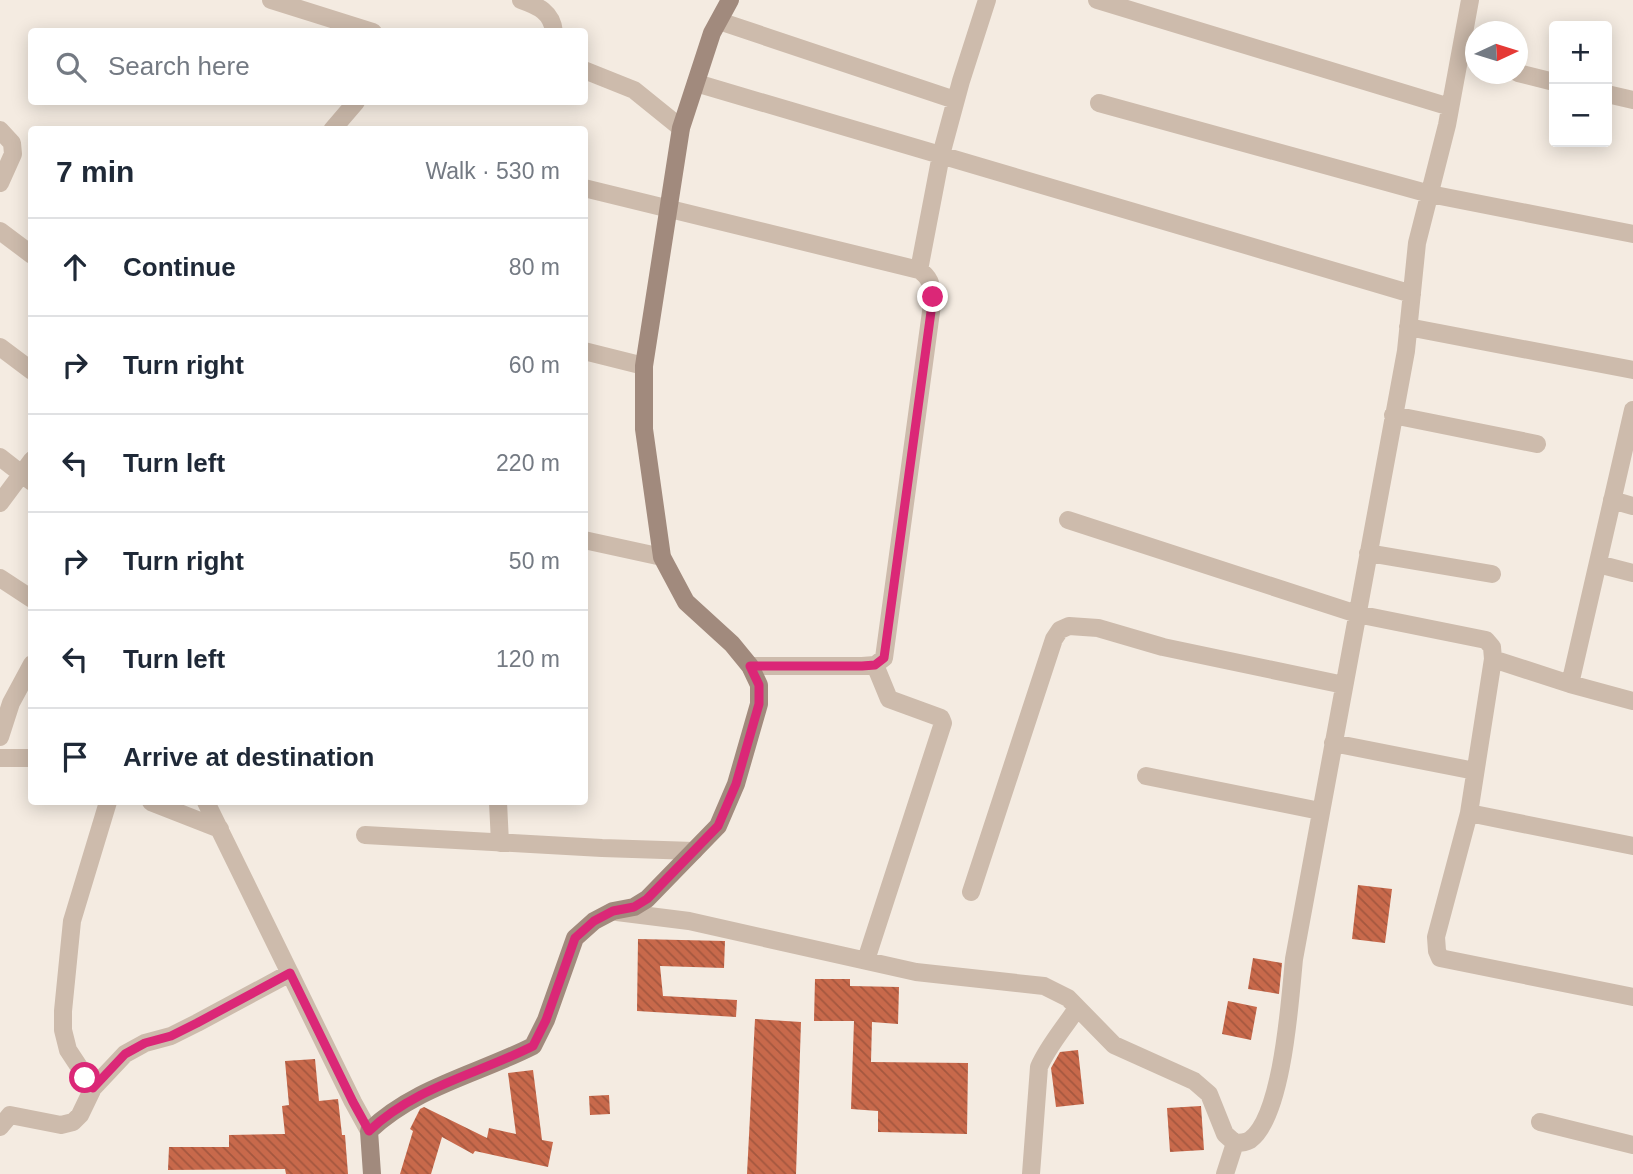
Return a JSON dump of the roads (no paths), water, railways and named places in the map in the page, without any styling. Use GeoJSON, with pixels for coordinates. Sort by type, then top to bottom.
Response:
{"type":"FeatureCollection","features":[{"type":"Feature","properties":{"kind":"main road"},"geometry":{"type":"LineString","coordinates":[[372,1174],[369,1131],[387,1114],[441,1084],[533,1046],[546,1020],[575,938],[594,921],[613,911],[634,907],[647,899],[718,826],[736,784],[759,704],[759,685],[750,666],[732,644],[686,602],[662,557],[644,429],[644,366],[681,128],[712,33],[730,0]]}},
{"type":"Feature","properties":{"kind":"street"},"geometry":{"type":"LineString","coordinates":[[271,0],[360,28]]}},
{"type":"Feature","properties":{"kind":"street"},"geometry":{"type":"LineString","coordinates":[[521,0],[548,13],[553,28]]}},
{"type":"Feature","properties":{"kind":"street"},"geometry":{"type":"LineString","coordinates":[[919,270],[941,155],[987,0]]}},
{"type":"Feature","properties":{"kind":"street"},"geometry":{"type":"LineString","coordinates":[[1097,0],[1450,107]]}},
{"type":"Feature","properties":{"kind":"street"},"geometry":{"type":"LineString","coordinates":[[1464,2],[1465,22]]}},
{"type":"Feature","properties":{"kind":"street"},"geometry":{"type":"LineString","coordinates":[[719,22],[956,100]]}},
{"type":"Feature","properties":{"kind":"street"},"geometry":{"type":"LineString","coordinates":[[613,911],[689,920],[916,972],[1044,986],[1068,998],[1114,1045],[1194,1082],[1209,1094],[1224,1134],[1235,1143],[1247,1142],[1256,1134],[1273,1100],[1285,1046],[1294,959],[1393,415],[1408,327],[1418,243],[1450,107],[1465,66]]}},
{"type":"Feature","properties":{"kind":"street"},"geometry":{"type":"LineString","coordinates":[[588,72],[634,90],[681,128]]}},
{"type":"Feature","properties":{"kind":"street"},"geometry":{"type":"LineString","coordinates":[[1528,76],[1549,81]]}},
{"type":"Feature","properties":{"kind":"street"},"geometry":{"type":"LineString","coordinates":[[696,83],[1412,294]]}},
{"type":"Feature","properties":{"kind":"street"},"geometry":{"type":"LineString","coordinates":[[1612,95],[1633,100]]}},
{"type":"Feature","properties":{"kind":"street"},"geometry":{"type":"LineString","coordinates":[[1099,103],[1430,194],[1633,234]]}},
{"type":"Feature","properties":{"kind":"street"},"geometry":{"type":"LineString","coordinates":[[335,126],[353,105]]}},
{"type":"Feature","properties":{"kind":"street"},"geometry":{"type":"LineString","coordinates":[[0,130],[12,144],[13,154],[0,183]]}},
{"type":"Feature","properties":{"kind":"street"},"geometry":{"type":"LineString","coordinates":[[588,189],[919,270],[927,275],[933,297],[884,658],[875,665],[750,666]]}},
{"type":"Feature","properties":{"kind":"street"},"geometry":{"type":"LineString","coordinates":[[0,231],[28,252]]}},
{"type":"Feature","properties":{"kind":"street"},"geometry":{"type":"LineString","coordinates":[[1408,327],[1633,370]]}},
{"type":"Feature","properties":{"kind":"street"},"geometry":{"type":"LineString","coordinates":[[0,347],[28,369]]}},
{"type":"Feature","properties":{"kind":"street"},"geometry":{"type":"LineString","coordinates":[[588,352],[644,366]]}},
{"type":"Feature","properties":{"kind":"street"},"geometry":{"type":"LineString","coordinates":[[1570,684],[1633,410]]}},
{"type":"Feature","properties":{"kind":"street"},"geometry":{"type":"LineString","coordinates":[[1393,415],[1537,444]]}},
{"type":"Feature","properties":{"kind":"street"},"geometry":{"type":"LineString","coordinates":[[0,457],[28,472],[0,503]]}},
{"type":"Feature","properties":{"kind":"street"},"geometry":{"type":"LineString","coordinates":[[1612,500],[1633,506]]}},
{"type":"Feature","properties":{"kind":"street"},"geometry":{"type":"LineString","coordinates":[[1068,520],[1357,614],[1486,640],[1492,647],[1493,659],[1469,813],[1436,937],[1440,957],[1633,997]]}},
{"type":"Feature","properties":{"kind":"street"},"geometry":{"type":"LineString","coordinates":[[588,541],[662,557]]}},
{"type":"Feature","properties":{"kind":"street"},"geometry":{"type":"LineString","coordinates":[[1368,553],[1492,574]]}},
{"type":"Feature","properties":{"kind":"street"},"geometry":{"type":"LineString","coordinates":[[1598,564],[1633,573]]}},
{"type":"Feature","properties":{"kind":"street"},"geometry":{"type":"LineString","coordinates":[[0,578],[28,596]]}},
{"type":"Feature","properties":{"kind":"street"},"geometry":{"type":"LineString","coordinates":[[971,892],[1054,639],[1060,630],[1069,626],[1098,628],[1163,646],[1344,685]]}},
{"type":"Feature","properties":{"kind":"street"},"geometry":{"type":"LineString","coordinates":[[1493,659],[1633,701]]}},
{"type":"Feature","properties":{"kind":"street"},"geometry":{"type":"LineString","coordinates":[[866,960],[943,723],[942,718],[934,714],[890,699],[875,665]]}},
{"type":"Feature","properties":{"kind":"street"},"geometry":{"type":"LineString","coordinates":[[0,737],[11,703],[28,671]]}},
{"type":"Feature","properties":{"kind":"street"},"geometry":{"type":"LineString","coordinates":[[1333,743],[1475,771]]}},
{"type":"Feature","properties":{"kind":"street"},"geometry":{"type":"LineString","coordinates":[[0,758],[28,758]]}},
{"type":"Feature","properties":{"kind":"street"},"geometry":{"type":"LineString","coordinates":[[1146,776],[1320,811]]}},
{"type":"Feature","properties":{"kind":"street"},"geometry":{"type":"LineString","coordinates":[[93,1088],[68,1050],[63,1030],[72,921],[107,805]]}},
{"type":"Feature","properties":{"kind":"street"},"geometry":{"type":"LineString","coordinates":[[159,805],[220,829]]}},
{"type":"Feature","properties":{"kind":"street"},"geometry":{"type":"LineString","coordinates":[[208,805],[369,1131]]}},
{"type":"Feature","properties":{"kind":"street"},"geometry":{"type":"LineString","coordinates":[[498,805],[500,843]]}},
{"type":"Feature","properties":{"kind":"street"},"geometry":{"type":"LineString","coordinates":[[1469,813],[1633,846]]}},
{"type":"Feature","properties":{"kind":"street"},"geometry":{"type":"LineString","coordinates":[[365,835],[694,851]]}},
{"type":"Feature","properties":{"kind":"street"},"geometry":{"type":"LineString","coordinates":[[3,1118],[61,1125],[73,1122],[80,1115],[93,1088],[125,1054],[145,1043],[171,1036],[290,973]]}},
{"type":"Feature","properties":{"kind":"street"},"geometry":{"type":"LineString","coordinates":[[1031,1174],[1039,1067],[1045,1053],[1077,1008]]}},
{"type":"Feature","properties":{"kind":"street"},"geometry":{"type":"LineString","coordinates":[[1540,1122],[1633,1145]]}},
{"type":"Feature","properties":{"kind":"street"},"geometry":{"type":"LineString","coordinates":[[1225,1174],[1235,1143]]}}]}
